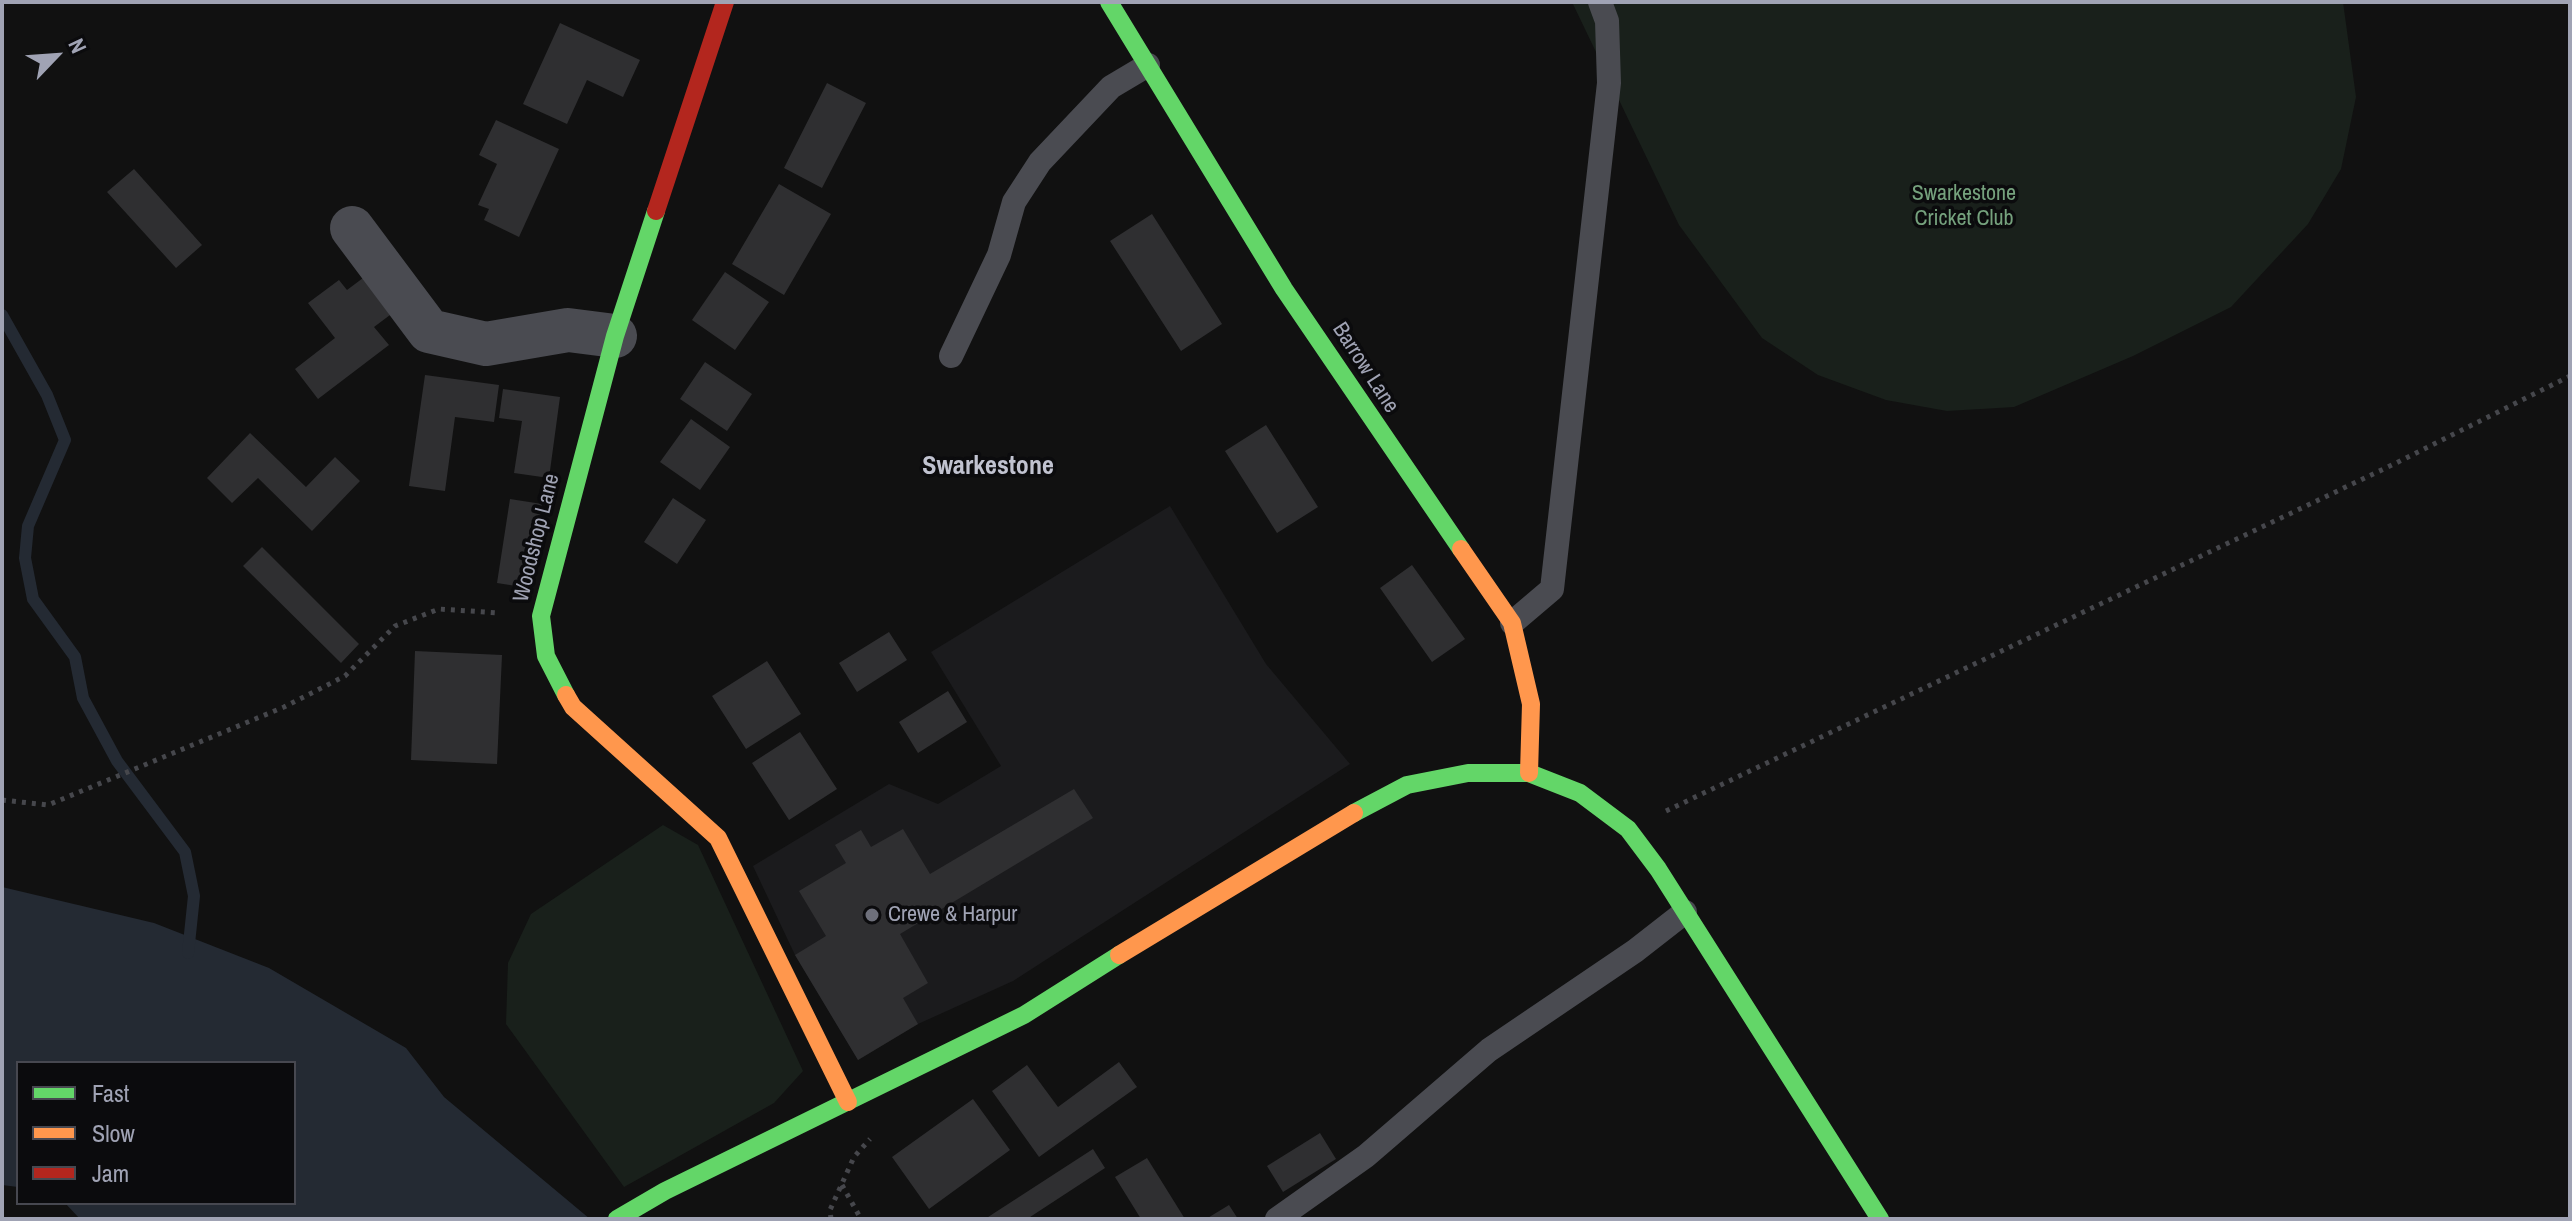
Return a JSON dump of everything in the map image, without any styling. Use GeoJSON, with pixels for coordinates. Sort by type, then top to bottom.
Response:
{"type":"FeatureCollection","features":[{"type":"Feature","properties":{"kind":"main road","name":"Woodshop Lane"},"geometry":{"type":"LineString","coordinates":[[725,2],[615,336],[541,616],[546,656],[573,707],[718,838],[848,1102]]}},
{"type":"Feature","properties":{"kind":"main road","name":"Barrow Lane"},"geometry":{"type":"LineString","coordinates":[[1109,2],[1284,289],[1512,623],[1531,704],[1529,773]]}},
{"type":"Feature","properties":{"kind":"main road"},"geometry":{"type":"LineString","coordinates":[[617,1219],[665,1191],[1024,1015],[1317,832],[1407,785],[1468,773],[1529,773],[1580,793],[1628,829],[1685,912],[1880,1219]]}},
{"type":"Feature","properties":{"kind":"street"},"geometry":{"type":"LineString","coordinates":[[352,228],[429,331],[486,344],[568,330],[615,336]]}},
{"type":"Feature","properties":{"kind":"lane"},"geometry":{"type":"LineString","coordinates":[[1512,623],[1552,589],[1609,83],[1607,21],[1600,2]]}},
{"type":"Feature","properties":{"kind":"lane"},"geometry":{"type":"LineString","coordinates":[[951,356],[999,255],[1014,202],[1040,162],[1111,87],[1148,65]]}},
{"type":"Feature","properties":{"kind":"lane"},"geometry":{"type":"LineString","coordinates":[[1277,1219],[1366,1156],[1489,1050],[1635,951],[1685,912]]}},
{"type":"Feature","properties":{"kind":"path"},"geometry":{"type":"LineString","coordinates":[[1628,829],[2392,465],[2570,376]]}},
{"type":"Feature","properties":{"kind":"path"},"geometry":{"type":"LineString","coordinates":[[2,800],[48,805],[284,707],[345,676],[395,626],[439,609],[541,616]]}},
{"type":"Feature","properties":{"kind":"path"},"geometry":{"type":"LineString","coordinates":[[841,1184],[861,1219]]}},
{"type":"Feature","properties":{"kind":"shaded area"},"geometry":{"type":"Polygon","coordinates":[[[1170,506],[1266,664],[1350,764],[1013,981],[918,1024],[858,1060],[795,955],[753,866],[889,784],[938,804],[1001,766],[931,652],[1170,506]]]}},
{"type":"Feature","properties":{"kind":"shaded area"},"geometry":{"type":"Polygon","coordinates":[[[2,887],[154,923],[269,968],[406,1048],[444,1097],[590,1219],[80,1219],[67,1205],[296,1205],[296,1061],[16,1061],[16,1187],[2,1185],[2,887]]]}},
{"type":"Feature","properties":{"kind":"green space","name":"Swarkestone Cricket Club"},"geometry":{"type":"Polygon","coordinates":[[[1572,2],[2343,2],[2356,97],[2341,169],[2308,224],[2231,307],[2133,356],[2014,407],[1947,411],[1886,400],[1818,375],[1762,338],[1679,225],[1572,2]]]}},
{"type":"Feature","properties":{"kind":"green space"},"geometry":{"type":"Polygon","coordinates":[[[663,825],[698,845],[803,1071],[774,1103],[624,1187],[506,1024],[508,963],[531,914],[663,825]]]}},
{"type":"Feature","properties":{"kind":"building"},"geometry":{"type":"Polygon","coordinates":[[[560,23],[640,60],[623,97],[587,80],[567,124],[523,104],[560,23]]]}},
{"type":"Feature","properties":{"kind":"building"},"geometry":{"type":"Polygon","coordinates":[[[827,83],[866,103],[822,188],[784,168],[827,83]]]}},
{"type":"Feature","properties":{"kind":"building"},"geometry":{"type":"Polygon","coordinates":[[[496,120],[559,149],[519,237],[484,220],[489,209],[478,205],[497,164],[479,155],[496,120]]]}},
{"type":"Feature","properties":{"kind":"building"},"geometry":{"type":"Polygon","coordinates":[[[134,169],[202,245],[176,268],[107,192],[134,169]]]}},
{"type":"Feature","properties":{"kind":"building"},"geometry":{"type":"Polygon","coordinates":[[[779,184],[831,214],[784,295],[732,264],[779,184]]]}},
{"type":"Feature","properties":{"kind":"building"},"geometry":{"type":"Polygon","coordinates":[[[1152,214],[1222,324],[1181,351],[1110,241],[1152,214]]]}},
{"type":"Feature","properties":{"kind":"building"},"geometry":{"type":"Polygon","coordinates":[[[725,272],[769,302],[735,350],[692,320],[725,272]]]}},
{"type":"Feature","properties":{"kind":"building"},"geometry":{"type":"Polygon","coordinates":[[[363,278],[390,315],[374,327],[389,345],[318,399],[295,369],[335,338],[308,303],[339,280],[347,290],[363,278]]]}},
{"type":"Feature","properties":{"kind":"building"},"geometry":{"type":"Polygon","coordinates":[[[705,362],[752,394],[727,431],[680,399],[705,362]]]}},
{"type":"Feature","properties":{"kind":"building"},"geometry":{"type":"Polygon","coordinates":[[[425,375],[499,385],[494,422],[455,417],[445,491],[409,486],[425,375]]]}},
{"type":"Feature","properties":{"kind":"building"},"geometry":{"type":"Polygon","coordinates":[[[503,389],[560,397],[549,478],[514,473],[522,421],[499,418],[503,389]]]}},
{"type":"Feature","properties":{"kind":"building"},"geometry":{"type":"Polygon","coordinates":[[[691,419],[730,447],[700,490],[660,462],[691,419]]]}},
{"type":"Feature","properties":{"kind":"building"},"geometry":{"type":"Polygon","coordinates":[[[1266,425],[1318,507],[1277,533],[1225,451],[1266,425]]]}},
{"type":"Feature","properties":{"kind":"building"},"geometry":{"type":"Polygon","coordinates":[[[250,433],[306,487],[335,457],[360,481],[312,531],[258,478],[232,503],[207,478],[250,433]]]}},
{"type":"Feature","properties":{"kind":"building"},"geometry":{"type":"Polygon","coordinates":[[[673,498],[706,520],[677,564],[644,542],[673,498]]]}},
{"type":"Feature","properties":{"kind":"building"},"geometry":{"type":"Polygon","coordinates":[[[510,499],[542,504],[529,588],[497,583],[510,499]]]}},
{"type":"Feature","properties":{"kind":"building"},"geometry":{"type":"Polygon","coordinates":[[[262,547],[359,644],[341,663],[243,566],[262,547]]]}},
{"type":"Feature","properties":{"kind":"building"},"geometry":{"type":"Polygon","coordinates":[[[1412,565],[1465,639],[1432,662],[1380,588],[1412,565]]]}},
{"type":"Feature","properties":{"kind":"building"},"geometry":{"type":"Polygon","coordinates":[[[889,632],[907,660],[857,692],[839,663],[889,632]]]}},
{"type":"Feature","properties":{"kind":"building"},"geometry":{"type":"Polygon","coordinates":[[[415,651],[502,655],[497,764],[411,760],[415,651]]]}},
{"type":"Feature","properties":{"kind":"building"},"geometry":{"type":"Polygon","coordinates":[[[767,661],[801,714],[746,749],[712,696],[767,661]]]}},
{"type":"Feature","properties":{"kind":"building"},"geometry":{"type":"Polygon","coordinates":[[[948,691],[967,722],[918,753],[899,722],[948,691]]]}},
{"type":"Feature","properties":{"kind":"building"},"geometry":{"type":"Polygon","coordinates":[[[800,732],[837,789],[789,820],[752,763],[800,732]]]}},
{"type":"Feature","properties":{"kind":"building","name":"Crewe & Harpur"},"geometry":{"type":"Polygon","coordinates":[[[1074,789],[1093,818],[900,934],[928,983],[903,998],[918,1024],[858,1060],[795,955],[826,936],[799,891],[846,863],[835,845],[861,830],[871,847],[903,829],[930,874],[1074,789]]]}},
{"type":"Feature","properties":{"kind":"building"},"geometry":{"type":"Polygon","coordinates":[[[1119,1062],[1137,1087],[1039,1157],[992,1091],[1027,1065],[1058,1107],[1119,1062]]]}},
{"type":"Feature","properties":{"kind":"building"},"geometry":{"type":"Polygon","coordinates":[[[973,1099],[1010,1150],[929,1209],[892,1157],[973,1099]]]}},
{"type":"Feature","properties":{"kind":"building"},"geometry":{"type":"Polygon","coordinates":[[[1320,1133],[1336,1159],[1283,1192],[1267,1166],[1320,1133]]]}},
{"type":"Feature","properties":{"kind":"building"},"geometry":{"type":"Polygon","coordinates":[[[1093,1149],[1105,1168],[1027,1219],[985,1219],[1093,1149]]]}},
{"type":"Feature","properties":{"kind":"building"},"geometry":{"type":"Polygon","coordinates":[[[1147,1158],[1185,1219],[1141,1219],[1115,1177],[1147,1158]]]}},
{"type":"Feature","properties":{"kind":"building"},"geometry":{"type":"Polygon","coordinates":[[[1229,1205],[1238,1219],[1206,1219],[1229,1205]]]}},
{"type":"Feature","properties":{"kind":"waterway"},"geometry":{"type":"LineString","coordinates":[[2,315],[47,395],[65,440],[28,526],[25,558],[33,599],[75,657],[83,698],[117,761],[185,852],[194,896],[188,953]]}},
{"type":"Feature","properties":{"kind":"traffic: fast"},"geometry":{"type":"LineString","coordinates":[[1109,2],[1284,289],[1461,549]]}},
{"type":"Feature","properties":{"kind":"traffic: fast"},"geometry":{"type":"LineString","coordinates":[[566,695],[546,656],[541,616],[615,336],[656,211]]}},
{"type":"Feature","properties":{"kind":"traffic: fast"},"geometry":{"type":"LineString","coordinates":[[1354,813],[1407,785],[1468,773],[1529,773],[1580,793],[1628,829],[1658,869],[1880,1219]]}},
{"type":"Feature","properties":{"kind":"traffic: fast"},"geometry":{"type":"LineString","coordinates":[[617,1219],[665,1191],[1024,1015],[1119,955]]}},
{"type":"Feature","properties":{"kind":"traffic: slow"},"geometry":{"type":"LineString","coordinates":[[1461,549],[1512,623],[1531,704],[1529,773]]}},
{"type":"Feature","properties":{"kind":"traffic: slow"},"geometry":{"type":"LineString","coordinates":[[566,695],[573,707],[718,838],[848,1102]]}},
{"type":"Feature","properties":{"kind":"traffic: slow"},"geometry":{"type":"LineString","coordinates":[[1119,955],[1354,813]]}},
{"type":"Feature","properties":{"kind":"traffic: jam"},"geometry":{"type":"LineString","coordinates":[[656,211],[725,2]]}},
{"type":"Feature","properties":{"kind":"place","name":"Crewe & Harpur"},"geometry":{"type":"Point","coordinates":[872,915]}},
{"type":"Feature","properties":{"kind":"district","name":"Swarkestone"},"geometry":{"type":"Point","coordinates":[988,467]}}]}
